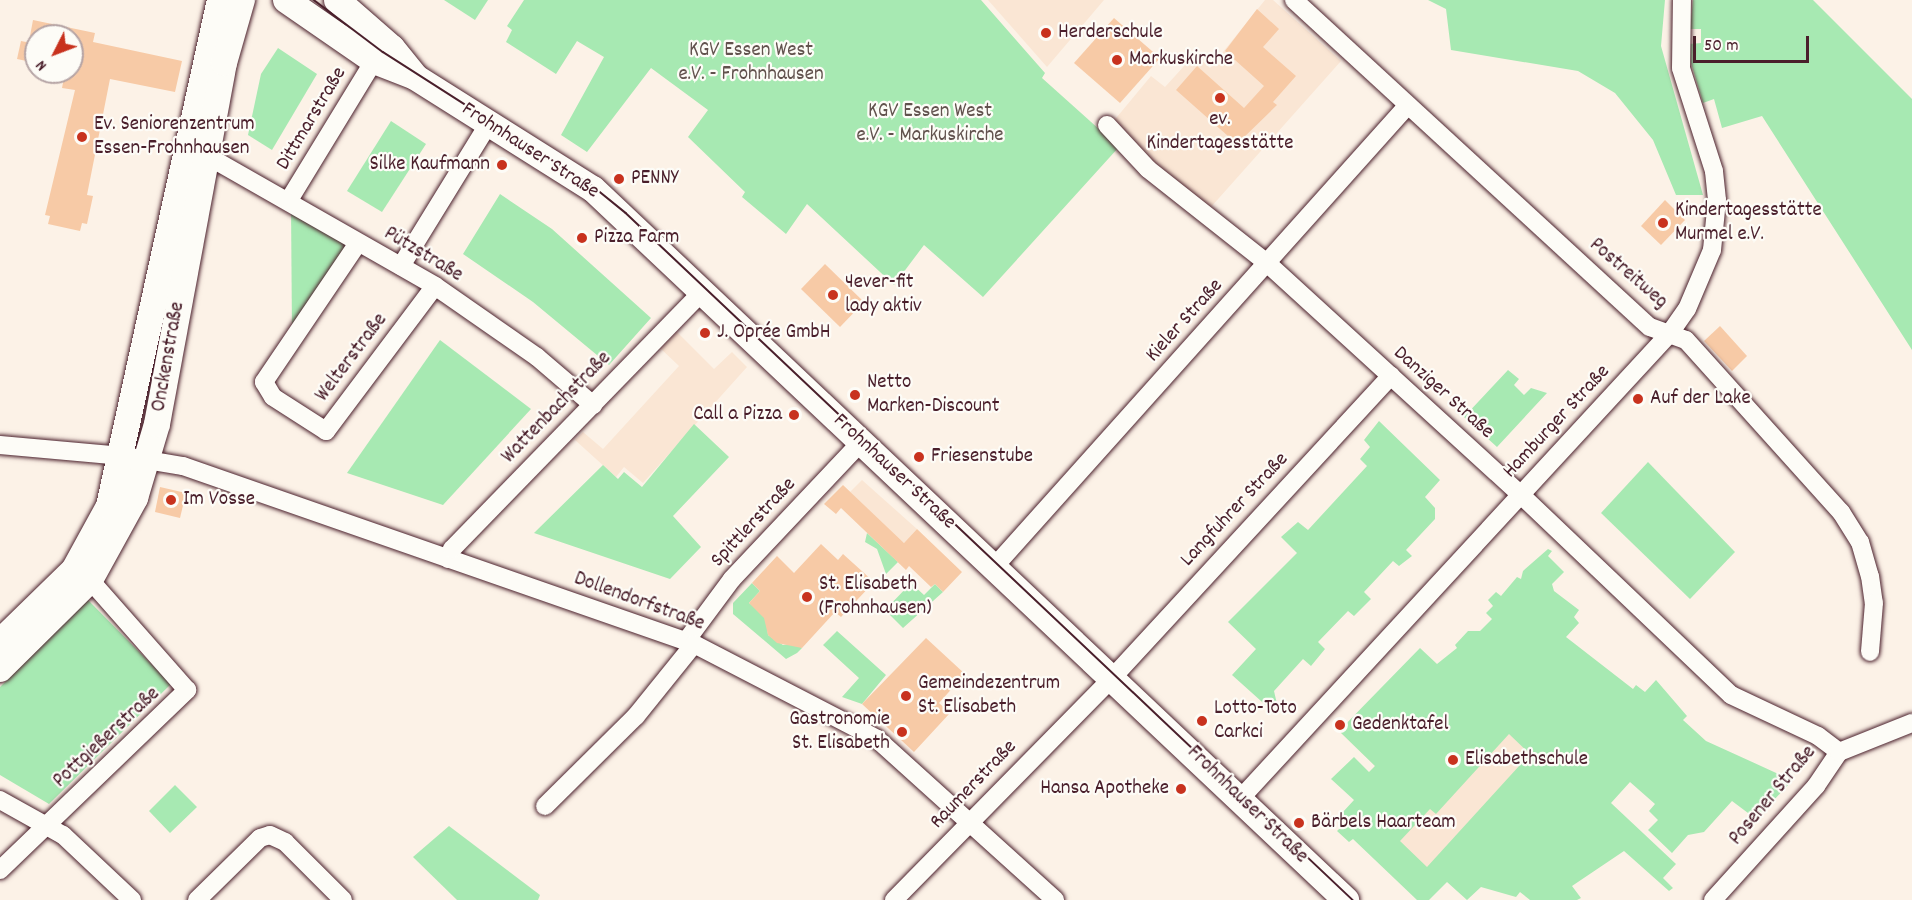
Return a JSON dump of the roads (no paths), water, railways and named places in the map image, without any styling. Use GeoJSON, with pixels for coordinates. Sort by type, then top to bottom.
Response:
{"type":"FeatureCollection","features":[{"type":"Feature","properties":{"kind":"main road","name":"Onckenstraße"},"geometry":{"type":"LineString","coordinates":[[0,669],[90,580],[127,518],[135,458],[220,0]]}},
{"type":"Feature","properties":{"kind":"main road","name":"Onckenstraße"},"geometry":{"type":"LineString","coordinates":[[0,642],[89,549],[135,458],[224,63],[243,0]]}},
{"type":"Feature","properties":{"kind":"main road","name":"Frohnhauser Straße"},"geometry":{"type":"LineString","coordinates":[[286,0],[374,61],[415,76],[592,189],[1113,677],[1347,900]]}},
{"type":"Feature","properties":{"kind":"main road","name":"Frohnhauser Straße"},"geometry":{"type":"LineString","coordinates":[[337,0],[392,48],[415,76]]}},
{"type":"Feature","properties":{"kind":"street","name":"Postreitweg"},"geometry":{"type":"LineString","coordinates":[[1294,0],[1650,327],[1686,340],[1841,512],[1860,542],[1874,603],[1869,652]]}},
{"type":"Feature","properties":{"kind":"street","name":"Hamburger Straße"},"geometry":{"type":"LineString","coordinates":[[1240,799],[1670,333],[1693,298],[1708,260],[1717,200],[1714,171],[1681,68],[1678,21],[1682,0]]}},
{"type":"Feature","properties":{"kind":"street","name":"Dittmarstraße"},"geometry":{"type":"LineString","coordinates":[[289,200],[374,61]]}},
{"type":"Feature","properties":{"kind":"street","name":"Kieler Straße"},"geometry":{"type":"LineString","coordinates":[[994,566],[1407,106]]}},
{"type":"Feature","properties":{"kind":"street"},"geometry":{"type":"LineString","coordinates":[[401,266],[489,123]]}},
{"type":"Feature","properties":{"kind":"street","name":"Danziger Straße"},"geometry":{"type":"LineString","coordinates":[[1107,125],[1148,169],[1267,263],[1391,376],[1520,494],[1731,695],[1818,736],[1839,752]]}},
{"type":"Feature","properties":{"kind":"street","name":"Pützstraße"},"geometry":{"type":"LineString","coordinates":[[218,162],[289,200],[358,243],[435,286],[537,357],[592,405]]}},
{"type":"Feature","properties":{"kind":"street","name":"Welterstraße"},"geometry":{"type":"LineString","coordinates":[[358,243],[264,382],[273,398],[326,430],[435,286]]}},
{"type":"Feature","properties":{"kind":"street","name":"Wattenbachstraße"},"geometry":{"type":"LineString","coordinates":[[448,559],[452,549],[703,291]]}},
{"type":"Feature","properties":{"kind":"street","name":"Langfuhrer Straße"},"geometry":{"type":"LineString","coordinates":[[1113,677],[1391,376]]}},
{"type":"Feature","properties":{"kind":"street","name":"Spittlerstraße"},"geometry":{"type":"LineString","coordinates":[[545,806],[636,716],[690,643],[732,579],[862,441]]}},
{"type":"Feature","properties":{"kind":"street","name":"Dollendorfstraße"},"geometry":{"type":"LineString","coordinates":[[0,445],[135,458],[226,480],[690,643],[877,740],[1055,900]]}},
{"type":"Feature","properties":{"kind":"street","name":"Pottgießerstraße"},"geometry":{"type":"LineString","coordinates":[[0,870],[187,690],[90,580]]}},
{"type":"Feature","properties":{"kind":"street","name":"Raumerstraße"},"geometry":{"type":"LineString","coordinates":[[894,900],[1113,677]]}},
{"type":"Feature","properties":{"kind":"street","name":"Posener Straße"},"geometry":{"type":"LineString","coordinates":[[1713,900],[1816,786],[1839,752],[1912,723]]}},
{"type":"Feature","properties":{"kind":"street"},"geometry":{"type":"LineString","coordinates":[[0,800],[48,825],[132,900]]}},
{"type":"Feature","properties":{"kind":"street"},"geometry":{"type":"LineString","coordinates":[[197,900],[260,838],[270,835],[285,842],[343,900]]}},
{"type":"Feature","properties":{"kind":"tram line"},"geometry":{"type":"LineString","coordinates":[[314,0],[383,52],[594,187],[626,213],[1353,900]]}},
{"type":"Feature","properties":{"kind":"place","name":"Herderschule"},"geometry":{"type":"Point","coordinates":[1046,33]}},
{"type":"Feature","properties":{"kind":"place","name":"Markuskirche"},"geometry":{"type":"Point","coordinates":[1117,60]}},
{"type":"Feature","properties":{"kind":"place","name":"ev. Kindertagesstätte"},"geometry":{"type":"Point","coordinates":[1220,98]}},
{"type":"Feature","properties":{"kind":"place","name":"Ev. Seniorenzentrum Essen-Frohnhausen"},"geometry":{"type":"Point","coordinates":[82,137]}},
{"type":"Feature","properties":{"kind":"place","name":"Silke Kaufmann"},"geometry":{"type":"Point","coordinates":[502,165]}},
{"type":"Feature","properties":{"kind":"place","name":"PENNY"},"geometry":{"type":"Point","coordinates":[619,179]}},
{"type":"Feature","properties":{"kind":"place","name":"Kindertagesstätte Murmel e.V."},"geometry":{"type":"Point","coordinates":[1663,223]}},
{"type":"Feature","properties":{"kind":"place","name":"Pizza Farm"},"geometry":{"type":"Point","coordinates":[582,238]}},
{"type":"Feature","properties":{"kind":"place","name":"4ever-fit lady aktiv"},"geometry":{"type":"Point","coordinates":[833,295]}},
{"type":"Feature","properties":{"kind":"place","name":"J. Oprée GmbH"},"geometry":{"type":"Point","coordinates":[705,333]}},
{"type":"Feature","properties":{"kind":"place","name":"Netto Marken-Discount"},"geometry":{"type":"Point","coordinates":[855,395]}},
{"type":"Feature","properties":{"kind":"place","name":"Auf der Lake"},"geometry":{"type":"Point","coordinates":[1638,399]}},
{"type":"Feature","properties":{"kind":"place","name":"Call a Pizza"},"geometry":{"type":"Point","coordinates":[794,415]}},
{"type":"Feature","properties":{"kind":"place","name":"Friesenstube"},"geometry":{"type":"Point","coordinates":[919,457]}},
{"type":"Feature","properties":{"kind":"place","name":"Im Vosse"},"geometry":{"type":"Point","coordinates":[171,500]}},
{"type":"Feature","properties":{"kind":"place","name":"St. Elisabeth (Frohnhausen)"},"geometry":{"type":"Point","coordinates":[807,597]}},
{"type":"Feature","properties":{"kind":"place","name":"Gemeindezentrum St. Elisabeth"},"geometry":{"type":"Point","coordinates":[906,696]}},
{"type":"Feature","properties":{"kind":"place","name":"Lotto-Toto Carkci"},"geometry":{"type":"Point","coordinates":[1202,721]}},
{"type":"Feature","properties":{"kind":"place","name":"Gedenktafel"},"geometry":{"type":"Point","coordinates":[1340,725]}},
{"type":"Feature","properties":{"kind":"place","name":"Gastronomie St. Elisabeth"},"geometry":{"type":"Point","coordinates":[902,732]}},
{"type":"Feature","properties":{"kind":"place","name":"Elisabethschule"},"geometry":{"type":"Point","coordinates":[1453,760]}},
{"type":"Feature","properties":{"kind":"place","name":"Hansa Apotheke"},"geometry":{"type":"Point","coordinates":[1181,789]}},
{"type":"Feature","properties":{"kind":"place","name":"Bärbels Haarteam"},"geometry":{"type":"Point","coordinates":[1299,823]}},
{"type":"Feature","properties":{"kind":"park label","name":"KGV Essen West e.V. - Frohnhausen"},"geometry":{"type":"Point","coordinates":[751,63]}},
{"type":"Feature","properties":{"kind":"park label","name":"KGV Essen West e.V. - Markuskirche"},"geometry":{"type":"Point","coordinates":[930,124]}}]}
